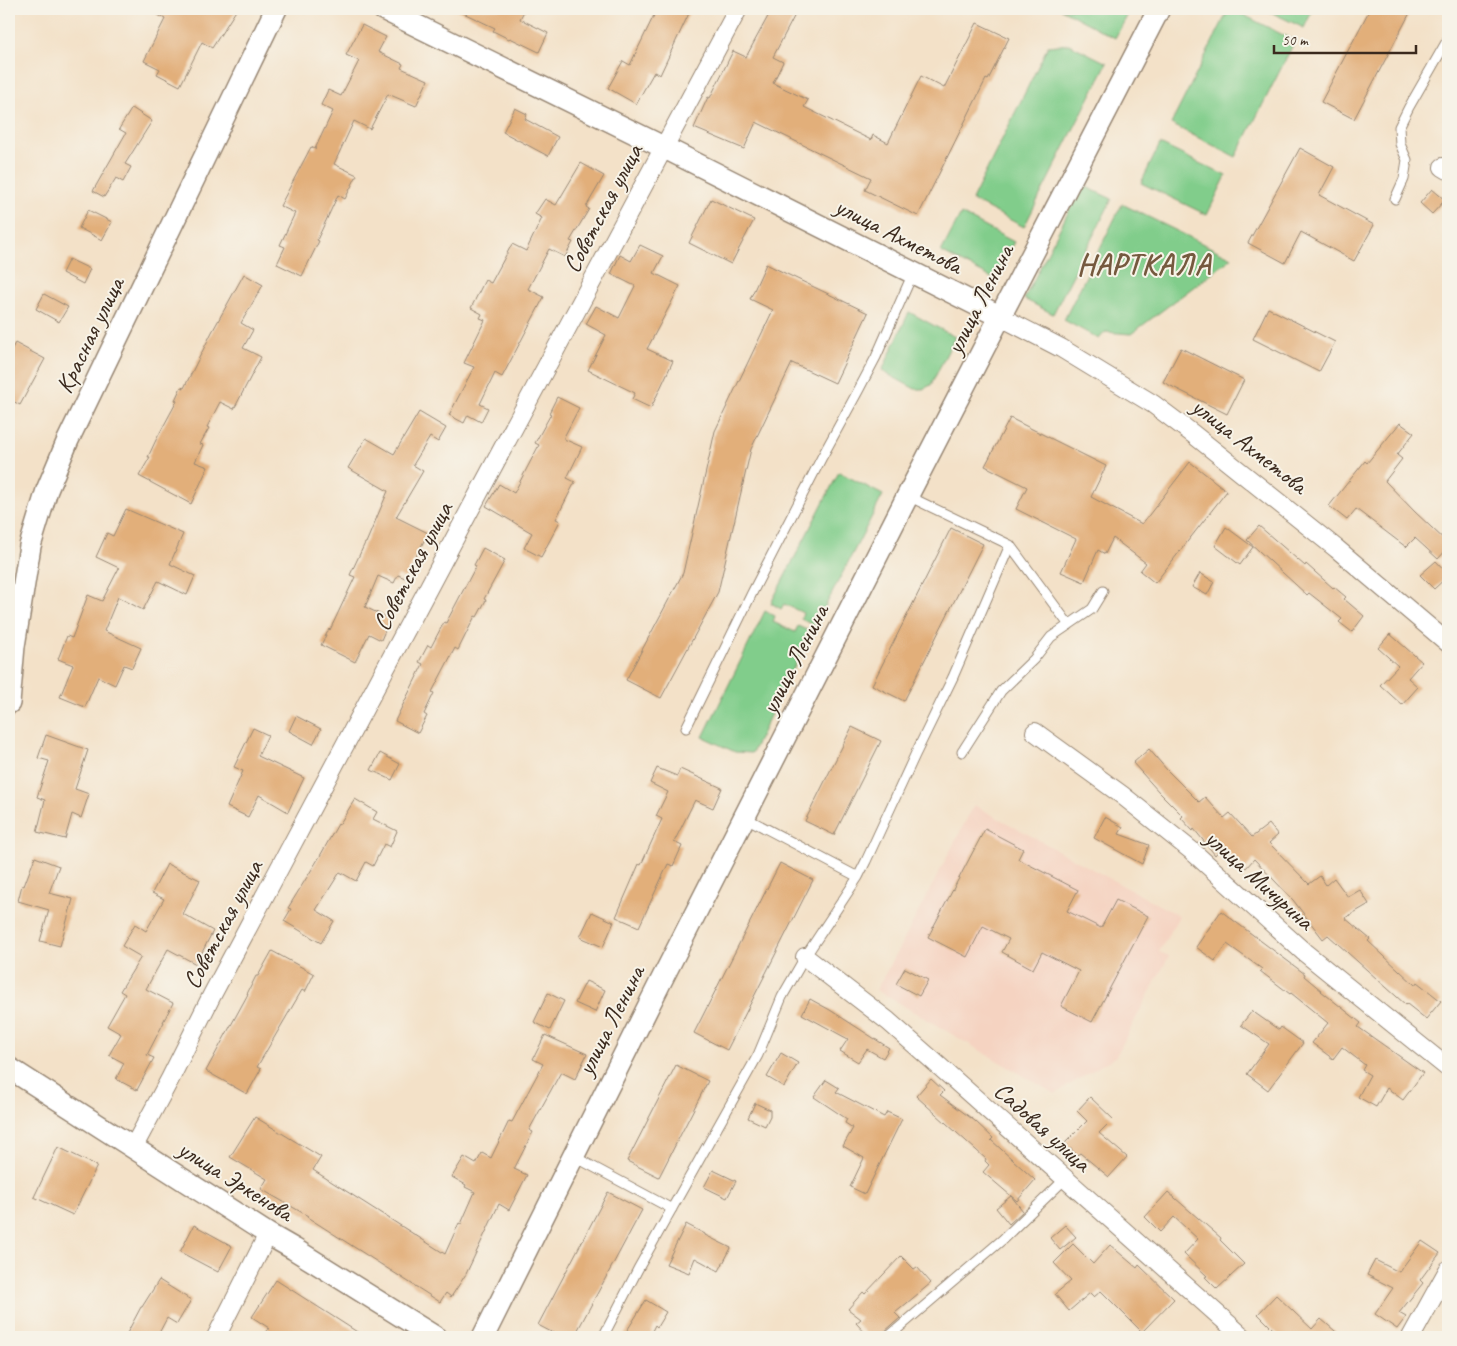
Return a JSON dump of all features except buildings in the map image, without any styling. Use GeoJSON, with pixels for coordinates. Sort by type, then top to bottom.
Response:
{"type":"FeatureCollection","features":[{"type":"Feature","properties":{"kind":"street","name":"Красная улица"},"geometry":{"type":"LineString","coordinates":[[9,703],[14,646],[30,546],[47,490],[68,440],[276,9]]}},
{"type":"Feature","properties":{"kind":"street","name":"улица Ахметова"},"geometry":{"type":"LineString","coordinates":[[383,9],[663,147],[1061,348],[1153,404],[1193,434],[1337,549],[1448,643]]}},
{"type":"Feature","properties":{"kind":"street","name":"Советская улица"},"geometry":{"type":"LineString","coordinates":[[133,1148],[212,995],[738,9]]}},
{"type":"Feature","properties":{"kind":"street","name":"улица Ленина"},"geometry":{"type":"LineString","coordinates":[[483,1337],[744,817],[1159,9]]}},
{"type":"Feature","properties":{"kind":"street","name":"улица Мичурина"},"geometry":{"type":"LineString","coordinates":[[1035,732],[1122,795],[1192,851],[1304,952],[1448,1068]]}},
{"type":"Feature","properties":{"kind":"street","name":"Садовая улица"},"geometry":{"type":"LineString","coordinates":[[805,957],[888,1021],[1243,1337]]}},
{"type":"Feature","properties":{"kind":"street","name":"улица Эркенова"},"geometry":{"type":"LineString","coordinates":[[9,1068],[268,1234],[435,1337]]}},
{"type":"Feature","properties":{"kind":"street"},"geometry":{"type":"LineString","coordinates":[[216,1337],[268,1234]]}},
{"type":"Feature","properties":{"kind":"street"},"geometry":{"type":"LineString","coordinates":[[1411,1337],[1448,1270]]}},
{"type":"Feature","properties":{"kind":"lane"},"geometry":{"type":"LineString","coordinates":[[1395,200],[1404,179],[1407,160],[1400,144],[1399,128],[1448,39]]}},
{"type":"Feature","properties":{"kind":"lane"},"geometry":{"type":"LineString","coordinates":[[686,728],[752,593],[822,457],[863,383],[913,273]]}},
{"type":"Feature","properties":{"kind":"lane"},"geometry":{"type":"LineString","coordinates":[[908,495],[1010,545],[1069,625]]}},
{"type":"Feature","properties":{"kind":"lane"},"geometry":{"type":"LineString","coordinates":[[603,1337],[638,1269],[758,1055],[782,997],[805,957],[858,877],[953,677],[1010,545]]}},
{"type":"Feature","properties":{"kind":"lane"},"geometry":{"type":"LineString","coordinates":[[962,752],[1001,691],[1034,659],[1051,637],[1092,608],[1102,591]]}},
{"type":"Feature","properties":{"kind":"lane"},"geometry":{"type":"LineString","coordinates":[[744,817],[858,877]]}},
{"type":"Feature","properties":{"kind":"lane"},"geometry":{"type":"LineString","coordinates":[[573,1156],[672,1209]]}},
{"type":"Feature","properties":{"kind":"lane"},"geometry":{"type":"LineString","coordinates":[[888,1337],[1002,1240],[1065,1179]]}},
{"type":"Feature","properties":{"kind":"shaded area"},"geometry":{"type":"Polygon","coordinates":[[[974,805],[1179,916],[1159,952],[1169,956],[1116,1056],[1055,1094],[876,990],[974,805]]]}},
{"type":"Feature","properties":{"kind":"green space"},"geometry":{"type":"Polygon","coordinates":[[[1061,9],[1131,9],[1115,38],[1061,9]]]}},
{"type":"Feature","properties":{"kind":"green space"},"geometry":{"type":"Polygon","coordinates":[[[1229,9],[1295,41],[1236,157],[1171,124],[1229,9]]]}},
{"type":"Feature","properties":{"kind":"green space"},"geometry":{"type":"Polygon","coordinates":[[[1264,9],[1313,9],[1304,28],[1264,9]]]}},
{"type":"Feature","properties":{"kind":"green space"},"geometry":{"type":"Polygon","coordinates":[[[1069,44],[1107,63],[1024,227],[972,200],[1048,46],[1069,44]]]}},
{"type":"Feature","properties":{"kind":"green space"},"geometry":{"type":"Polygon","coordinates":[[[1160,144],[1226,176],[1207,215],[1141,183],[1160,144]]]}},
{"type":"Feature","properties":{"kind":"green space"},"geometry":{"type":"Polygon","coordinates":[[[1082,185],[1112,199],[1053,314],[1024,299],[1082,185]]]}},
{"type":"Feature","properties":{"kind":"green space"},"geometry":{"type":"Polygon","coordinates":[[[1122,204],[1232,258],[1131,334],[1105,332],[1099,339],[1064,320],[1122,204]]]}},
{"type":"Feature","properties":{"kind":"green space"},"geometry":{"type":"Polygon","coordinates":[[[961,214],[1014,242],[994,279],[941,252],[961,214]]]}},
{"type":"Feature","properties":{"kind":"green space"},"geometry":{"type":"Polygon","coordinates":[[[909,312],[955,337],[931,385],[923,389],[915,389],[882,371],[909,312]]]}},
{"type":"Feature","properties":{"kind":"green space"},"geometry":{"type":"Polygon","coordinates":[[[839,472],[883,495],[815,626],[801,619],[803,613],[784,604],[781,609],[771,603],[839,472]]]}},
{"type":"Feature","properties":{"kind":"green space"},"geometry":{"type":"Polygon","coordinates":[[[765,611],[775,616],[773,622],[795,632],[798,626],[811,632],[752,753],[735,752],[703,737],[765,611]]]}},
{"type":"Feature","properties":{"kind":"district","name":"НАРТКАЛА"},"geometry":{"type":"Point","coordinates":[1144,264]}}]}
